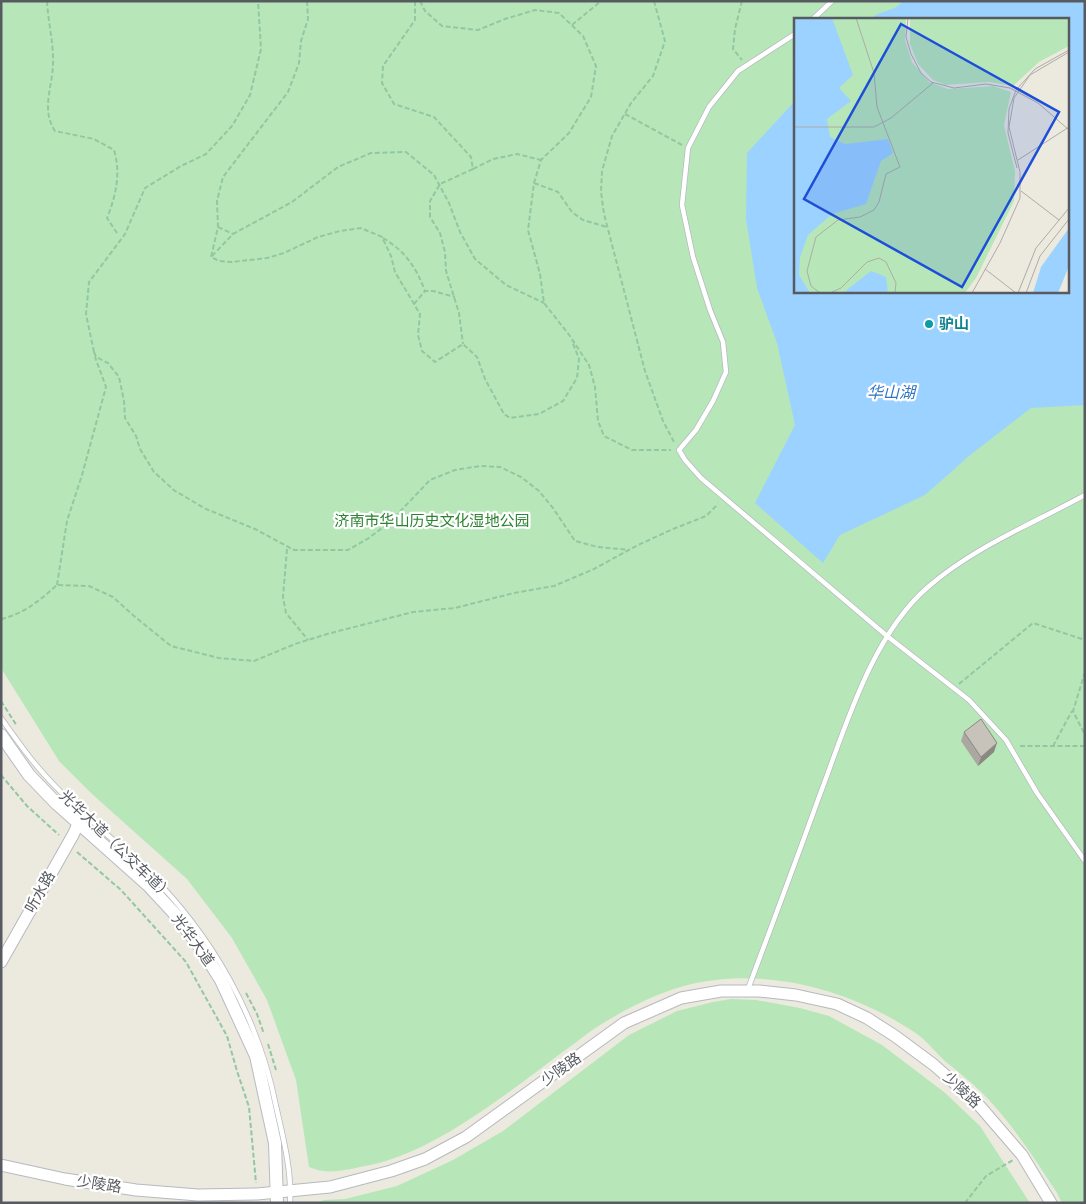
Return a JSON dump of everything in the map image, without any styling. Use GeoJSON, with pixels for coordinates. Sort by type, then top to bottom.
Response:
{"type":"FeatureCollection","features":[{"type":"Feature","properties":{"kind":"main road","name":"光华大道"},"geometry":{"type":"LineString","coordinates":[[1,735],[29,775],[174,912],[221,980],[256,1056],[275,1143],[277,1197]]}},
{"type":"Feature","properties":{"kind":"street","name":"听水路"},"geometry":{"type":"LineString","coordinates":[[1,962],[79,822]]}},
{"type":"Feature","properties":{"kind":"street","name":"少陵路"},"geometry":{"type":"LineString","coordinates":[[1,1165],[65,1179],[136,1190],[198,1196],[258,1194],[290,1197],[391,1171],[425,1159],[466,1137],[624,1024],[681,998],[721,991],[748,990],[796,995],[837,1004],[866,1018],[895,1036],[948,1077],[978,1104],[1022,1154],[1051,1203]]}},
{"type":"Feature","properties":{"kind":"lane"},"geometry":{"type":"LineString","coordinates":[[814,18],[832,1]]}},
{"type":"Feature","properties":{"kind":"lane"},"geometry":{"type":"LineString","coordinates":[[794,35],[738,71],[709,107],[688,148],[682,205],[693,257],[710,310],[723,342],[726,372],[714,401],[696,430],[679,450],[701,478],[724,498],[887,636],[969,700],[1006,740],[1037,793],[1085,861]]}},
{"type":"Feature","properties":{"kind":"lane"},"geometry":{"type":"LineString","coordinates":[[748,990],[844,730],[864,680],[887,636],[905,612],[928,587],[971,556],[1019,528],[1082,497]]}},
{"type":"Feature","properties":{"kind":"lane","name":"光华大道（公交车道）"},"geometry":{"type":"LineString","coordinates":[[1,718],[24,751],[54,785],[146,870],[190,918],[208,942],[243,1004],[270,1073],[286,1151],[290,1197]]}},
{"type":"Feature","properties":{"kind":"path"},"geometry":{"type":"LineString","coordinates":[[47,1],[53,63],[47,102],[50,124],[55,132],[81,135],[94,139],[114,150],[118,164],[115,198],[107,218],[117,233]]}},
{"type":"Feature","properties":{"kind":"path"},"geometry":{"type":"LineString","coordinates":[[1,619],[14,616],[37,602],[57,585],[67,521],[82,475],[106,387],[96,358],[86,314],[89,282],[125,234],[145,188],[181,166],[206,154],[232,126],[250,95],[260,49],[258,1]]}},
{"type":"Feature","properties":{"kind":"path"},"geometry":{"type":"LineString","coordinates":[[211,257],[218,227],[217,201],[223,177],[288,92],[299,63],[301,41],[308,19],[307,1]]}},
{"type":"Feature","properties":{"kind":"path"},"geometry":{"type":"LineString","coordinates":[[415,1],[415,20],[383,66],[382,83],[394,104],[434,117],[471,157],[473,169]]}},
{"type":"Feature","properties":{"kind":"path"},"geometry":{"type":"LineString","coordinates":[[420,1],[425,11],[442,26],[478,30],[505,19],[536,10],[560,12],[583,36],[596,66],[591,97],[569,133],[541,160],[534,183],[528,230],[540,274],[544,303]]}},
{"type":"Feature","properties":{"kind":"path"},"geometry":{"type":"LineString","coordinates":[[572,25],[601,1]]}},
{"type":"Feature","properties":{"kind":"path"},"geometry":{"type":"LineString","coordinates":[[211,257],[234,234],[292,202],[338,167],[371,153],[406,152],[434,175],[440,184],[460,232],[475,259],[506,285],[544,303],[570,336],[589,365],[595,387],[598,421],[604,436],[632,450],[679,450],[663,421],[645,371],[607,226],[601,192],[602,171],[612,136],[631,103],[653,76],[665,41],[654,1]]}},
{"type":"Feature","properties":{"kind":"path"},"geometry":{"type":"LineString","coordinates":[[742,1],[734,29],[733,49],[743,62]]}},
{"type":"Feature","properties":{"kind":"path"},"geometry":{"type":"LineString","coordinates":[[625,114],[688,148]]}},
{"type":"Feature","properties":{"kind":"path"},"geometry":{"type":"LineString","coordinates":[[541,160],[517,154],[493,159],[440,184],[430,200],[430,217],[440,233],[445,252],[446,271],[460,312],[463,344],[477,357],[485,379],[504,414],[510,418],[539,414],[563,401],[577,378],[579,359],[570,336]]}},
{"type":"Feature","properties":{"kind":"path"},"geometry":{"type":"LineString","coordinates":[[534,183],[558,192],[572,212],[583,220],[607,226]]}},
{"type":"Feature","properties":{"kind":"path"},"geometry":{"type":"LineString","coordinates":[[218,227],[234,234]]}},
{"type":"Feature","properties":{"kind":"path"},"geometry":{"type":"LineString","coordinates":[[211,257],[219,261],[232,262],[267,258],[284,253],[318,237],[361,228],[394,244],[413,264],[425,291]]}},
{"type":"Feature","properties":{"kind":"path"},"geometry":{"type":"LineString","coordinates":[[382,237],[395,272],[420,314],[418,335],[422,351],[435,362],[463,344]]}},
{"type":"Feature","properties":{"kind":"path"},"geometry":{"type":"LineString","coordinates":[[414,304],[425,291],[433,291],[455,297]]}},
{"type":"Feature","properties":{"kind":"path"},"geometry":{"type":"LineString","coordinates":[[96,358],[108,363],[119,377],[125,418],[154,472],[175,491],[206,509],[254,529],[287,548],[294,550],[348,550],[369,538],[391,521],[430,480],[455,470],[480,466],[500,467],[521,477],[538,491],[553,508],[575,541],[598,547],[630,550]]}},
{"type":"Feature","properties":{"kind":"path"},"geometry":{"type":"LineString","coordinates":[[57,585],[90,586],[113,597],[171,646],[219,658],[254,661],[308,640],[413,612],[455,608],[514,593],[554,586],[594,569],[673,529],[706,516],[724,498]]}},
{"type":"Feature","properties":{"kind":"path"},"geometry":{"type":"LineString","coordinates":[[287,548],[282,597],[286,613],[308,640]]}},
{"type":"Feature","properties":{"kind":"path"},"geometry":{"type":"LineString","coordinates":[[954,688],[1033,623],[1085,640]]}},
{"type":"Feature","properties":{"kind":"path"},"geometry":{"type":"LineString","coordinates":[[1053,746],[1073,710],[1085,672]]}},
{"type":"Feature","properties":{"kind":"path"},"geometry":{"type":"LineString","coordinates":[[1073,710],[1085,735]]}},
{"type":"Feature","properties":{"kind":"path"},"geometry":{"type":"LineString","coordinates":[[1010,746],[1085,746]]}},
{"type":"Feature","properties":{"kind":"path"},"geometry":{"type":"LineString","coordinates":[[1,775],[27,806],[121,890],[186,962],[227,1036],[249,1107],[258,1194]]}},
{"type":"Feature","properties":{"kind":"path"},"geometry":{"type":"LineString","coordinates":[[965,1203],[986,1176],[1022,1154]]}},
{"type":"Feature","properties":{"kind":"green space","name":"济南市华山历史文化湿地公园"},"geometry":{"type":"Polygon","coordinates":[[[1,1],[1085,1],[1085,1203],[1062,1203],[1033,1157],[999,1111],[979,1090],[917,1034],[891,1018],[835,994],[805,985],[775,980],[744,978],[714,980],[684,986],[662,993],[630,1008],[595,1028],[472,1118],[421,1147],[395,1158],[347,1170],[324,1171],[309,1167],[296,1080],[267,1000],[232,938],[187,879],[92,794],[59,761],[1,668],[1,1]]]}},
{"type":"Feature","properties":{"kind":"green space"},"geometry":{"type":"Polygon","coordinates":[[[731,999],[756,1000],[800,1008],[829,1016],[882,1045],[944,1092],[980,1126],[1030,1203],[317,1203],[324,1200],[345,1199],[397,1186],[453,1160],[503,1131],[629,1035],[677,1011],[731,999]]]}},
{"type":"Feature","properties":{"kind":"water","name":"华山湖"},"geometry":{"type":"Polygon","coordinates":[[[902,1],[1085,1],[1085,405],[1031,408],[969,456],[925,495],[840,535],[823,563],[755,503],[795,425],[777,343],[757,288],[746,219],[747,153],[794,102],[794,292],[1068,292],[1068,18],[872,18],[899,5],[902,1]]]}},
{"type":"Feature","properties":{"kind":"building"},"geometry":{"type":"Polygon","coordinates":[[[981,719],[997,743],[981,757],[964,732],[981,719]]]}},
{"type":"Feature","properties":{"kind":"place","name":"驴山"},"geometry":{"type":"Point","coordinates":[929,324]}}]}
